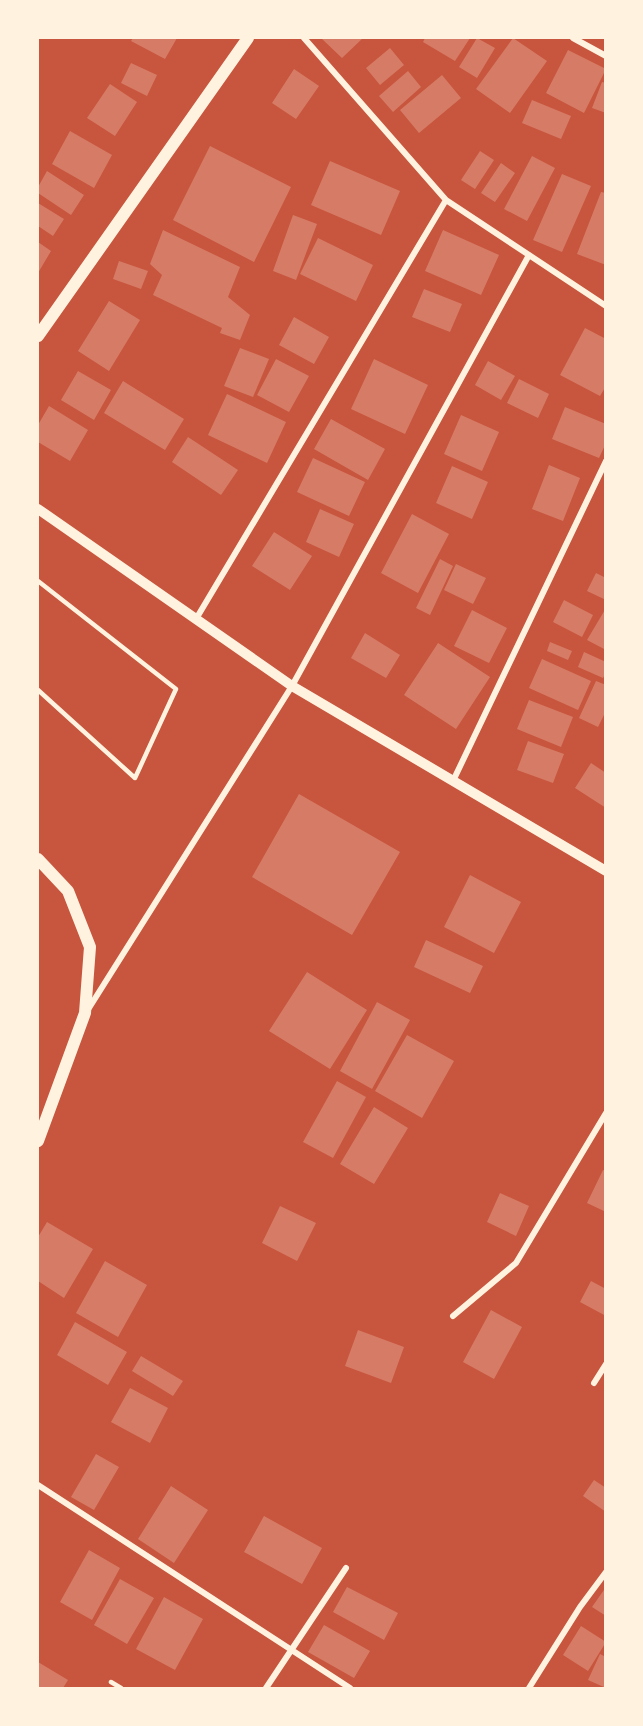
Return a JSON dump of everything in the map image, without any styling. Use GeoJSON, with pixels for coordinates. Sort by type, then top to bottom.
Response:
{"type":"FeatureCollection","features":[{"type":"Feature","properties":{"kind":"main road"},"geometry":{"type":"LineString","coordinates":[[38,336],[248,38]]}},
{"type":"Feature","properties":{"kind":"main road"},"geometry":{"type":"LineString","coordinates":[[38,859],[68,891],[90,947],[85,1013],[38,1141]]}},
{"type":"Feature","properties":{"kind":"street"},"geometry":{"type":"LineString","coordinates":[[304,38],[446,200],[606,306]]}},
{"type":"Feature","properties":{"kind":"street"},"geometry":{"type":"LineString","coordinates":[[573,38],[606,56]]}},
{"type":"Feature","properties":{"kind":"street"},"geometry":{"type":"LineString","coordinates":[[196,619],[446,200]]}},
{"type":"Feature","properties":{"kind":"street"},"geometry":{"type":"LineString","coordinates":[[85,1013],[292,686],[529,255]]}},
{"type":"Feature","properties":{"kind":"street"},"geometry":{"type":"LineString","coordinates":[[453,781],[606,461]]}},
{"type":"Feature","properties":{"kind":"street"},"geometry":{"type":"LineString","coordinates":[[38,509],[292,686],[606,871]]}},
{"type":"Feature","properties":{"kind":"street"},"geometry":{"type":"LineString","coordinates":[[453,1316],[516,1263],[606,1113]]}},
{"type":"Feature","properties":{"kind":"street"},"geometry":{"type":"LineString","coordinates":[[594,1383],[606,1364]]}},
{"type":"Feature","properties":{"kind":"street"},"geometry":{"type":"LineString","coordinates":[[38,1485],[350,1689]]}},
{"type":"Feature","properties":{"kind":"street"},"geometry":{"type":"LineString","coordinates":[[266,1689],[346,1568]]}},
{"type":"Feature","properties":{"kind":"street"},"geometry":{"type":"LineString","coordinates":[[529,1689],[580,1607],[606,1572]]}},
{"type":"Feature","properties":{"kind":"lane"},"geometry":{"type":"LineString","coordinates":[[38,581],[176,689],[135,778],[38,690]]}},
{"type":"Feature","properties":{"kind":"lane"},"geometry":{"type":"LineString","coordinates":[[111,1682],[122,1689]]}},
{"type":"Feature","properties":{"kind":"building"},"geometry":{"type":"Polygon","coordinates":[[[133,38],[177,38],[165,59],[131,41],[133,38]]]}},
{"type":"Feature","properties":{"kind":"building"},"geometry":{"type":"Polygon","coordinates":[[[321,38],[363,38],[342,58],[321,38]]]}},
{"type":"Feature","properties":{"kind":"building"},"geometry":{"type":"Polygon","coordinates":[[[425,38],[470,38],[455,61],[423,42],[425,38]]]}},
{"type":"Feature","properties":{"kind":"building"},"geometry":{"type":"Polygon","coordinates":[[[477,38],[495,48],[477,78],[459,67],[477,38]]]}},
{"type":"Feature","properties":{"kind":"building"},"geometry":{"type":"Polygon","coordinates":[[[513,38],[547,61],[510,113],[476,89],[513,38]]]}},
{"type":"Feature","properties":{"kind":"building"},"geometry":{"type":"Polygon","coordinates":[[[390,48],[404,65],[380,85],[366,68],[390,48]]]}},
{"type":"Feature","properties":{"kind":"building"},"geometry":{"type":"Polygon","coordinates":[[[568,50],[606,69],[584,113],[546,93],[568,50]]]}},
{"type":"Feature","properties":{"kind":"building"},"geometry":{"type":"Polygon","coordinates":[[[131,63],[157,75],[147,96],[121,83],[131,63]]]}},
{"type":"Feature","properties":{"kind":"building"},"geometry":{"type":"Polygon","coordinates":[[[294,69],[319,86],[296,119],[272,103],[294,69]]]}},
{"type":"Feature","properties":{"kind":"building"},"geometry":{"type":"Polygon","coordinates":[[[408,71],[421,87],[393,112],[379,96],[408,71]]]}},
{"type":"Feature","properties":{"kind":"building"},"geometry":{"type":"Polygon","coordinates":[[[442,75],[461,98],[419,133],[400,110],[442,75]]]}},
{"type":"Feature","properties":{"kind":"building"},"geometry":{"type":"Polygon","coordinates":[[[602,82],[606,83],[606,113],[592,108],[602,82]]]}},
{"type":"Feature","properties":{"kind":"building"},"geometry":{"type":"Polygon","coordinates":[[[110,84],[137,102],[115,136],[87,118],[110,84]]]}},
{"type":"Feature","properties":{"kind":"building"},"geometry":{"type":"Polygon","coordinates":[[[532,100],[571,116],[561,139],[522,123],[532,100]]]}},
{"type":"Feature","properties":{"kind":"building"},"geometry":{"type":"Polygon","coordinates":[[[70,131],[112,155],[94,188],[52,164],[70,131]]]}},
{"type":"Feature","properties":{"kind":"building"},"geometry":{"type":"Polygon","coordinates":[[[210,146],[291,187],[254,262],[173,220],[210,146]]]}},
{"type":"Feature","properties":{"kind":"building"},"geometry":{"type":"Polygon","coordinates":[[[480,151],[494,160],[475,189],[461,180],[480,151]]]}},
{"type":"Feature","properties":{"kind":"building"},"geometry":{"type":"Polygon","coordinates":[[[532,156],[555,168],[527,221],[504,209],[532,156]]]}},
{"type":"Feature","properties":{"kind":"building"},"geometry":{"type":"Polygon","coordinates":[[[330,161],[400,191],[381,235],[311,205],[330,161]]]}},
{"type":"Feature","properties":{"kind":"building"},"geometry":{"type":"Polygon","coordinates":[[[501,163],[515,173],[495,202],[481,193],[501,163]]]}},
{"type":"Feature","properties":{"kind":"building"},"geometry":{"type":"Polygon","coordinates":[[[47,171],[84,195],[71,215],[38,193],[38,187],[47,171]]]}},
{"type":"Feature","properties":{"kind":"building"},"geometry":{"type":"Polygon","coordinates":[[[562,174],[591,186],[562,252],[533,240],[562,174]]]}},
{"type":"Feature","properties":{"kind":"building"},"geometry":{"type":"Polygon","coordinates":[[[601,192],[606,193],[606,265],[577,254],[601,192]]]}},
{"type":"Feature","properties":{"kind":"building"},"geometry":{"type":"Polygon","coordinates":[[[38,203],[64,219],[53,236],[38,226],[38,203]]]}},
{"type":"Feature","properties":{"kind":"building"},"geometry":{"type":"Polygon","coordinates":[[[293,215],[317,224],[296,280],[273,271],[293,215]]]}},
{"type":"Feature","properties":{"kind":"building"},"geometry":{"type":"Polygon","coordinates":[[[163,230],[240,267],[228,297],[250,315],[240,340],[220,333],[222,328],[153,295],[162,275],[150,264],[163,230]]]}},
{"type":"Feature","properties":{"kind":"building"},"geometry":{"type":"Polygon","coordinates":[[[443,230],[499,255],[481,295],[425,271],[443,230]]]}},
{"type":"Feature","properties":{"kind":"building"},"geometry":{"type":"Polygon","coordinates":[[[318,238],[373,265],[356,301],[300,274],[318,238]]]}},
{"type":"Feature","properties":{"kind":"building"},"geometry":{"type":"Polygon","coordinates":[[[38,242],[51,251],[38,273],[38,242]]]}},
{"type":"Feature","properties":{"kind":"building"},"geometry":{"type":"Polygon","coordinates":[[[119,261],[148,271],[141,289],[113,279],[119,261]]]}},
{"type":"Feature","properties":{"kind":"building"},"geometry":{"type":"Polygon","coordinates":[[[424,289],[462,304],[450,332],[412,317],[424,289]]]}},
{"type":"Feature","properties":{"kind":"building"},"geometry":{"type":"Polygon","coordinates":[[[109,301],[140,320],[109,371],[78,351],[109,301]]]}},
{"type":"Feature","properties":{"kind":"building"},"geometry":{"type":"Polygon","coordinates":[[[294,317],[329,337],[314,364],[279,345],[294,317]]]}},
{"type":"Feature","properties":{"kind":"building"},"geometry":{"type":"Polygon","coordinates":[[[585,328],[606,339],[606,386],[600,396],[560,375],[585,328]]]}},
{"type":"Feature","properties":{"kind":"building"},"geometry":{"type":"Polygon","coordinates":[[[240,348],[269,359],[253,397],[224,386],[240,348]]]}},
{"type":"Feature","properties":{"kind":"building"},"geometry":{"type":"Polygon","coordinates":[[[276,359],[309,376],[289,412],[257,395],[276,359]]]}},
{"type":"Feature","properties":{"kind":"building"},"geometry":{"type":"Polygon","coordinates":[[[374,359],[428,385],[405,434],[351,409],[374,359]]]}},
{"type":"Feature","properties":{"kind":"building"},"geometry":{"type":"Polygon","coordinates":[[[488,361],[515,376],[501,400],[475,385],[488,361]]]}},
{"type":"Feature","properties":{"kind":"building"},"geometry":{"type":"Polygon","coordinates":[[[78,371],[111,390],[94,420],[61,400],[78,371]]]}},
{"type":"Feature","properties":{"kind":"building"},"geometry":{"type":"Polygon","coordinates":[[[519,379],[549,394],[538,418],[507,403],[519,379]]]}},
{"type":"Feature","properties":{"kind":"building"},"geometry":{"type":"Polygon","coordinates":[[[123,381],[184,419],[165,450],[104,413],[123,381]]]}},
{"type":"Feature","properties":{"kind":"building"},"geometry":{"type":"Polygon","coordinates":[[[227,394],[286,422],[267,463],[208,435],[227,394]]]}},
{"type":"Feature","properties":{"kind":"building"},"geometry":{"type":"Polygon","coordinates":[[[49,406],[88,430],[70,461],[38,442],[38,425],[49,406]]]}},
{"type":"Feature","properties":{"kind":"building"},"geometry":{"type":"Polygon","coordinates":[[[565,407],[606,424],[606,443],[599,458],[552,439],[565,407]]]}},
{"type":"Feature","properties":{"kind":"building"},"geometry":{"type":"Polygon","coordinates":[[[461,415],[499,432],[482,471],[444,454],[461,415]]]}},
{"type":"Feature","properties":{"kind":"building"},"geometry":{"type":"Polygon","coordinates":[[[331,419],[385,449],[368,480],[314,449],[331,419]]]}},
{"type":"Feature","properties":{"kind":"building"},"geometry":{"type":"Polygon","coordinates":[[[188,437],[238,470],[221,495],[172,462],[188,437]]]}},
{"type":"Feature","properties":{"kind":"building"},"geometry":{"type":"Polygon","coordinates":[[[313,458],[365,482],[349,516],[297,492],[313,458]]]}},
{"type":"Feature","properties":{"kind":"building"},"geometry":{"type":"Polygon","coordinates":[[[549,465],[580,478],[563,521],[532,509],[549,465]]]}},
{"type":"Feature","properties":{"kind":"building"},"geometry":{"type":"Polygon","coordinates":[[[452,466],[488,482],[472,519],[436,503],[452,466]]]}},
{"type":"Feature","properties":{"kind":"building"},"geometry":{"type":"Polygon","coordinates":[[[320,509],[354,524],[339,557],[306,542],[320,509]]]}},
{"type":"Feature","properties":{"kind":"building"},"geometry":{"type":"Polygon","coordinates":[[[412,514],[449,534],[418,593],[381,573],[412,514]]]}},
{"type":"Feature","properties":{"kind":"building"},"geometry":{"type":"Polygon","coordinates":[[[274,532],[312,556],[290,590],[252,566],[274,532]]]}},
{"type":"Feature","properties":{"kind":"building"},"geometry":{"type":"Polygon","coordinates":[[[440,559],[453,566],[430,615],[416,608],[440,559]]]}},
{"type":"Feature","properties":{"kind":"building"},"geometry":{"type":"Polygon","coordinates":[[[456,564],[486,578],[473,604],[444,590],[456,564]]]}},
{"type":"Feature","properties":{"kind":"building"},"geometry":{"type":"Polygon","coordinates":[[[596,573],[606,578],[606,600],[587,591],[596,573]]]}},
{"type":"Feature","properties":{"kind":"building"},"geometry":{"type":"Polygon","coordinates":[[[564,600],[593,615],[582,637],[553,622],[564,600]]]}},
{"type":"Feature","properties":{"kind":"building"},"geometry":{"type":"Polygon","coordinates":[[[606,608],[606,650],[587,640],[606,608]]]}},
{"type":"Feature","properties":{"kind":"building"},"geometry":{"type":"Polygon","coordinates":[[[472,610],[507,628],[489,663],[454,646],[472,610]]]}},
{"type":"Feature","properties":{"kind":"building"},"geometry":{"type":"Polygon","coordinates":[[[365,633],[400,655],[386,678],[351,658],[365,633]]]}},
{"type":"Feature","properties":{"kind":"building"},"geometry":{"type":"Polygon","coordinates":[[[550,642],[572,651],[568,660],[547,651],[550,642]]]}},
{"type":"Feature","properties":{"kind":"building"},"geometry":{"type":"Polygon","coordinates":[[[438,643],[490,677],[456,729],[404,695],[438,643]]]}},
{"type":"Feature","properties":{"kind":"building"},"geometry":{"type":"Polygon","coordinates":[[[584,652],[606,662],[606,673],[603,678],[578,667],[584,652]]]}},
{"type":"Feature","properties":{"kind":"building"},"geometry":{"type":"Polygon","coordinates":[[[542,659],[591,681],[578,710],[529,688],[542,659]]]}},
{"type":"Feature","properties":{"kind":"building"},"geometry":{"type":"Polygon","coordinates":[[[596,681],[606,685],[606,711],[598,727],[579,718],[596,681]]]}},
{"type":"Feature","properties":{"kind":"building"},"geometry":{"type":"Polygon","coordinates":[[[529,700],[573,717],[561,747],[517,729],[529,700]]]}},
{"type":"Feature","properties":{"kind":"building"},"geometry":{"type":"Polygon","coordinates":[[[528,741],[564,754],[553,783],[517,770],[528,741]]]}},
{"type":"Feature","properties":{"kind":"building"},"geometry":{"type":"Polygon","coordinates":[[[591,763],[606,773],[606,808],[575,788],[591,763]]]}},
{"type":"Feature","properties":{"kind":"building"},"geometry":{"type":"Polygon","coordinates":[[[299,794],[400,852],[352,935],[252,877],[299,794]]]}},
{"type":"Feature","properties":{"kind":"building"},"geometry":{"type":"Polygon","coordinates":[[[470,875],[521,902],[494,953],[444,927],[470,875]]]}},
{"type":"Feature","properties":{"kind":"building"},"geometry":{"type":"Polygon","coordinates":[[[426,940],[483,966],[470,993],[414,967],[426,940]]]}},
{"type":"Feature","properties":{"kind":"building"},"geometry":{"type":"Polygon","coordinates":[[[307,972],[367,1010],[330,1069],[269,1031],[307,972]]]}},
{"type":"Feature","properties":{"kind":"building"},"geometry":{"type":"Polygon","coordinates":[[[377,1002],[410,1020],[372,1089],[340,1071],[377,1002]]]}},
{"type":"Feature","properties":{"kind":"building"},"geometry":{"type":"Polygon","coordinates":[[[407,1035],[454,1061],[422,1118],[375,1091],[407,1035]]]}},
{"type":"Feature","properties":{"kind":"building"},"geometry":{"type":"Polygon","coordinates":[[[337,1081],[366,1097],[333,1158],[303,1142],[337,1081]]]}},
{"type":"Feature","properties":{"kind":"building"},"geometry":{"type":"Polygon","coordinates":[[[374,1107],[408,1128],[374,1184],[340,1164],[374,1107]]]}},
{"type":"Feature","properties":{"kind":"building"},"geometry":{"type":"Polygon","coordinates":[[[603,1170],[606,1171],[606,1212],[587,1203],[603,1170]]]}},
{"type":"Feature","properties":{"kind":"building"},"geometry":{"type":"Polygon","coordinates":[[[500,1193],[529,1206],[516,1236],[487,1222],[500,1193]]]}},
{"type":"Feature","properties":{"kind":"building"},"geometry":{"type":"Polygon","coordinates":[[[280,1206],[316,1223],[297,1261],[262,1243],[280,1206]]]}},
{"type":"Feature","properties":{"kind":"building"},"geometry":{"type":"Polygon","coordinates":[[[47,1222],[93,1249],[64,1298],[38,1281],[38,1237],[47,1222]]]}},
{"type":"Feature","properties":{"kind":"building"},"geometry":{"type":"Polygon","coordinates":[[[105,1261],[147,1285],[118,1337],[76,1313],[105,1261]]]}},
{"type":"Feature","properties":{"kind":"building"},"geometry":{"type":"Polygon","coordinates":[[[591,1281],[606,1289],[606,1316],[580,1302],[591,1281]]]}},
{"type":"Feature","properties":{"kind":"building"},"geometry":{"type":"Polygon","coordinates":[[[491,1310],[522,1327],[494,1379],[463,1362],[491,1310]]]}},
{"type":"Feature","properties":{"kind":"building"},"geometry":{"type":"Polygon","coordinates":[[[75,1322],[127,1352],[108,1385],[57,1355],[75,1322]]]}},
{"type":"Feature","properties":{"kind":"building"},"geometry":{"type":"Polygon","coordinates":[[[358,1330],[404,1347],[391,1383],[345,1366],[358,1330]]]}},
{"type":"Feature","properties":{"kind":"building"},"geometry":{"type":"Polygon","coordinates":[[[141,1356],[183,1381],[173,1396],[132,1371],[141,1356]]]}},
{"type":"Feature","properties":{"kind":"building"},"geometry":{"type":"Polygon","coordinates":[[[130,1388],[168,1408],[150,1443],[111,1422],[130,1388]]]}},
{"type":"Feature","properties":{"kind":"building"},"geometry":{"type":"Polygon","coordinates":[[[96,1454],[119,1467],[94,1510],[71,1497],[96,1454]]]}},
{"type":"Feature","properties":{"kind":"building"},"geometry":{"type":"Polygon","coordinates":[[[594,1480],[606,1488],[606,1512],[583,1496],[594,1480]]]}},
{"type":"Feature","properties":{"kind":"building"},"geometry":{"type":"Polygon","coordinates":[[[171,1486],[208,1510],[174,1563],[138,1539],[171,1486]]]}},
{"type":"Feature","properties":{"kind":"building"},"geometry":{"type":"Polygon","coordinates":[[[264,1516],[322,1548],[302,1584],[244,1552],[264,1516]]]}},
{"type":"Feature","properties":{"kind":"building"},"geometry":{"type":"Polygon","coordinates":[[[89,1550],[120,1568],[92,1620],[60,1602],[89,1550]]]}},
{"type":"Feature","properties":{"kind":"building"},"geometry":{"type":"Polygon","coordinates":[[[120,1579],[154,1598],[127,1644],[94,1625],[120,1579]]]}},
{"type":"Feature","properties":{"kind":"building"},"geometry":{"type":"Polygon","coordinates":[[[347,1587],[398,1613],[384,1640],[333,1612],[347,1587]]]}},
{"type":"Feature","properties":{"kind":"building"},"geometry":{"type":"Polygon","coordinates":[[[606,1587],[606,1616],[592,1607],[606,1587]]]}},
{"type":"Feature","properties":{"kind":"building"},"geometry":{"type":"Polygon","coordinates":[[[164,1597],[203,1619],[175,1670],[136,1649],[164,1597]]]}},
{"type":"Feature","properties":{"kind":"building"},"geometry":{"type":"Polygon","coordinates":[[[324,1625],[370,1651],[354,1678],[308,1652],[324,1625]]]}},
{"type":"Feature","properties":{"kind":"building"},"geometry":{"type":"Polygon","coordinates":[[[581,1626],[606,1642],[588,1671],[563,1655],[581,1626]]]}},
{"type":"Feature","properties":{"kind":"building"},"geometry":{"type":"Polygon","coordinates":[[[600,1654],[606,1657],[606,1688],[588,1680],[600,1654]]]}},
{"type":"Feature","properties":{"kind":"building"},"geometry":{"type":"Polygon","coordinates":[[[38,1662],[68,1680],[63,1688],[38,1688],[38,1662]]]}}]}
